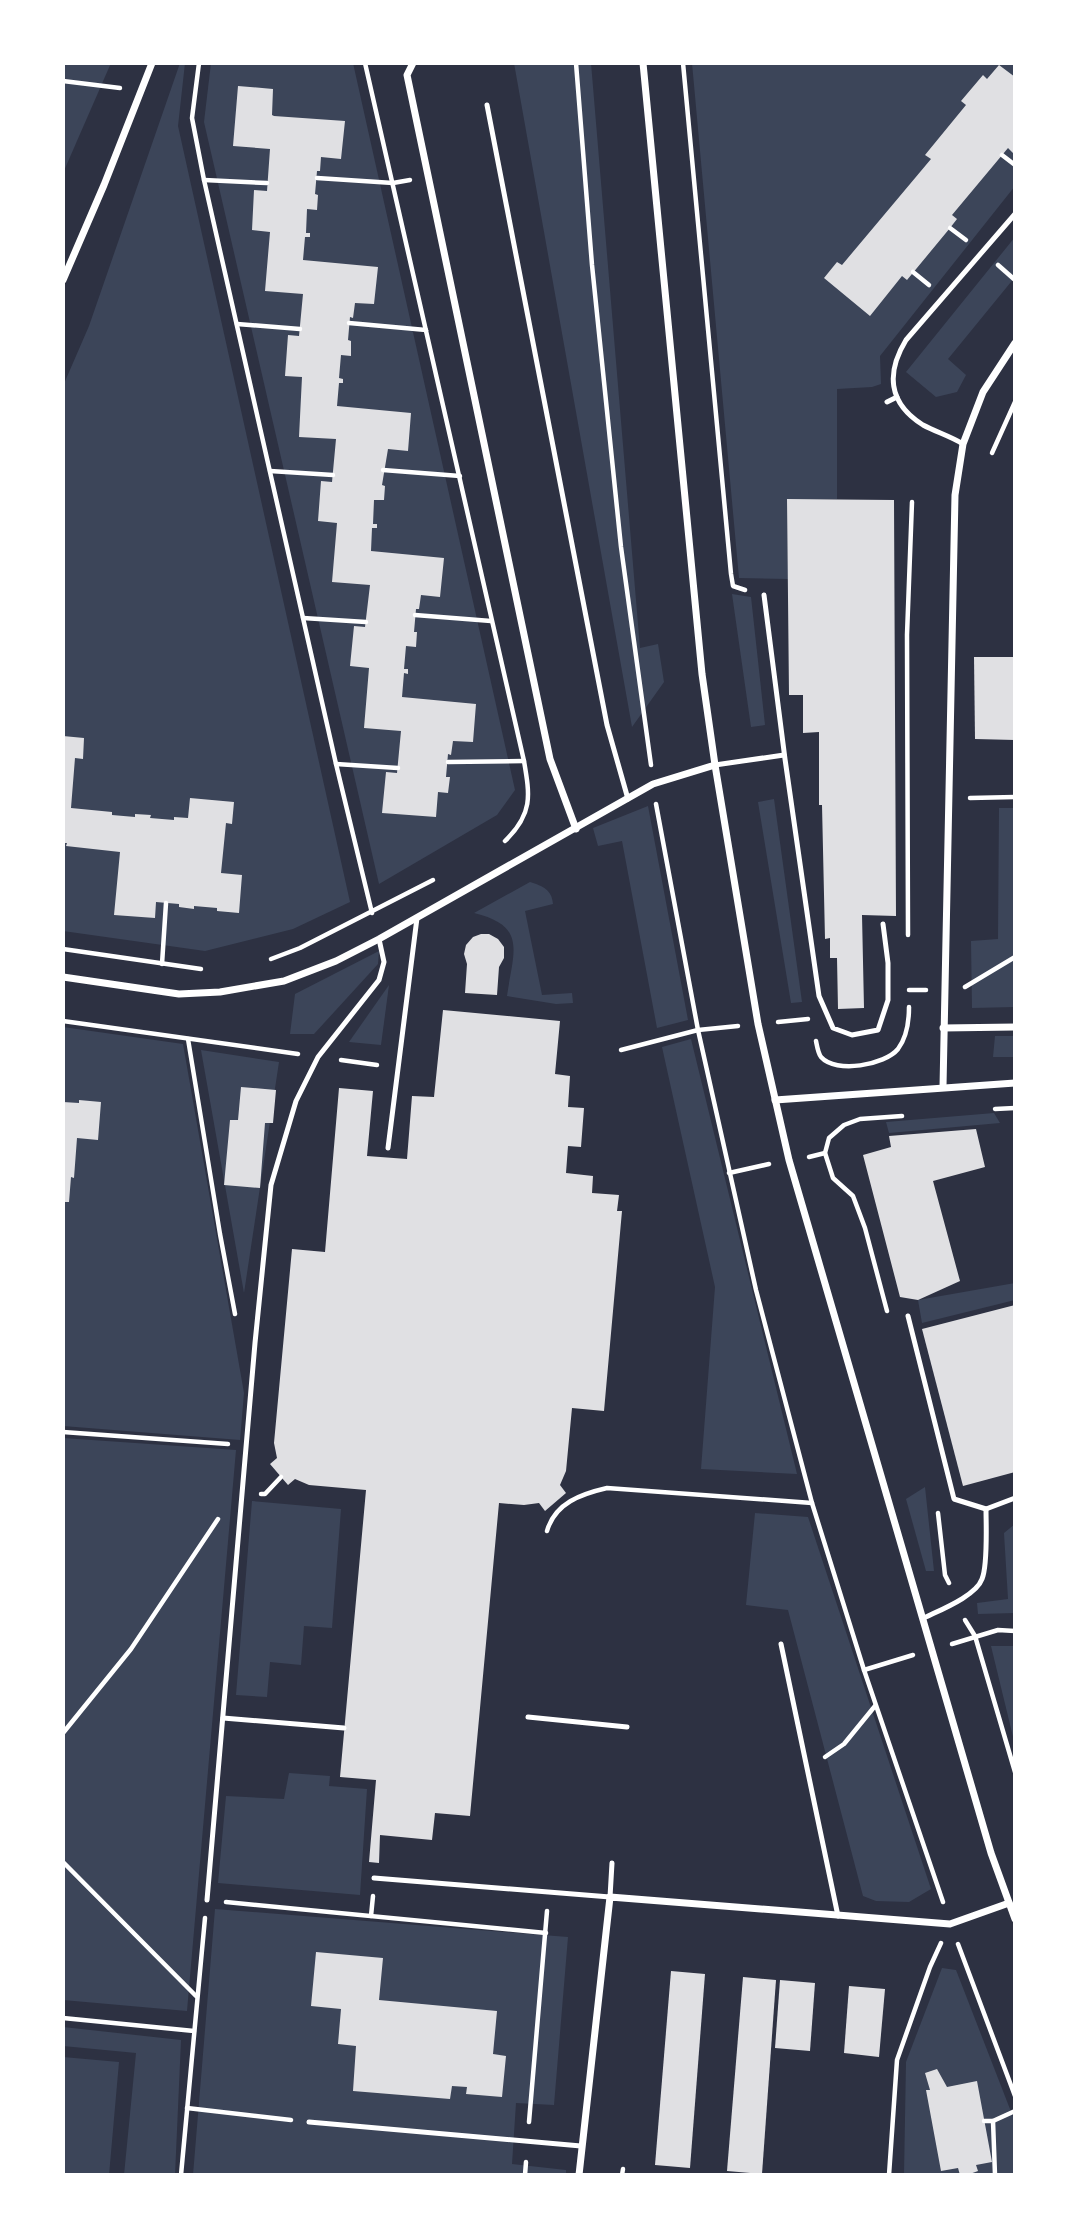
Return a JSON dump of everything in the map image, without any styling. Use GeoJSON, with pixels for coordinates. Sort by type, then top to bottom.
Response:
{"type":"FeatureCollection","features":[{"type":"Feature","properties":{"kind":"street"},"geometry":{"type":"LineString","coordinates":[[63,280],[152,63]]}},
{"type":"Feature","properties":{"kind":"street"},"geometry":{"type":"LineString","coordinates":[[413,63],[407,75],[550,759],[576,829]]}},
{"type":"Feature","properties":{"kind":"street"},"geometry":{"type":"LineString","coordinates":[[643,63],[702,674],[758,1024],[789,1160],[991,1853],[1015,1920]]}},
{"type":"Feature","properties":{"kind":"street"},"geometry":{"type":"LineString","coordinates":[[943,1087],[955,495],[963,444],[983,392],[1015,343]]}},
{"type":"Feature","properties":{"kind":"street"},"geometry":{"type":"LineString","coordinates":[[63,977],[179,994],[220,992],[284,981],[336,961],[379,939],[653,784],[715,765]]}},
{"type":"Feature","properties":{"kind":"street"},"geometry":{"type":"LineString","coordinates":[[943,1028],[1015,1027]]}},
{"type":"Feature","properties":{"kind":"street"},"geometry":{"type":"LineString","coordinates":[[775,1100],[1015,1083]]}},
{"type":"Feature","properties":{"kind":"street"},"geometry":{"type":"LineString","coordinates":[[579,2175],[610,1897],[950,1924],[1009,1903]]}},
{"type":"Feature","properties":{"kind":"lane"},"geometry":{"type":"LineString","coordinates":[[487,104],[607,725],[628,799]]}},
{"type":"Feature","properties":{"kind":"lane"},"geometry":{"type":"LineString","coordinates":[[963,444],[922,424],[906,410],[892,384],[893,369],[896,357],[906,340],[1015,214]]}},
{"type":"Feature","properties":{"kind":"lane"},"geometry":{"type":"LineString","coordinates":[[887,402],[897,397]]}},
{"type":"Feature","properties":{"kind":"lane"},"geometry":{"type":"LineString","coordinates":[[764,595],[819,996],[833,1028],[852,1035],[878,1030],[888,1000],[888,963],[883,923]]}},
{"type":"Feature","properties":{"kind":"lane"},"geometry":{"type":"LineString","coordinates":[[715,765],[784,755]]}},
{"type":"Feature","properties":{"kind":"lane"},"geometry":{"type":"LineString","coordinates":[[388,1148],[417,918]]}},
{"type":"Feature","properties":{"kind":"lane"},"geometry":{"type":"LineString","coordinates":[[207,1900],[271,1185],[296,1101],[318,1057],[379,980],[384,962],[379,939]]}},
{"type":"Feature","properties":{"kind":"lane"},"geometry":{"type":"LineString","coordinates":[[908,1316],[954,1499],[986,1508],[1015,1498]]}},
{"type":"Feature","properties":{"kind":"lane"},"geometry":{"type":"LineString","coordinates":[[924,1618],[965,1597],[982,1581],[986,1508]]}},
{"type":"Feature","properties":{"kind":"lane"},"geometry":{"type":"LineString","coordinates":[[781,1644],[838,1916]]}},
{"type":"Feature","properties":{"kind":"lane"},"geometry":{"type":"LineString","coordinates":[[528,1717],[626,1727]]}},
{"type":"Feature","properties":{"kind":"lane"},"geometry":{"type":"LineString","coordinates":[[223,1718],[344,1728]]}},
{"type":"Feature","properties":{"kind":"lane"},"geometry":{"type":"LineString","coordinates":[[374,1878],[610,1897],[612,1863]]}},
{"type":"Feature","properties":{"kind":"lane"},"geometry":{"type":"LineString","coordinates":[[309,2122],[582,2146]]}},
{"type":"Feature","properties":{"kind":"path"},"geometry":{"type":"LineString","coordinates":[[199,63],[192,118],[204,180],[336,764],[379,939]]}},
{"type":"Feature","properties":{"kind":"path"},"geometry":{"type":"LineString","coordinates":[[365,63],[524,761],[529,794],[526,815],[500,846]]}},
{"type":"Feature","properties":{"kind":"path"},"geometry":{"type":"LineString","coordinates":[[576,63],[592,265],[621,547],[653,784],[698,1030],[756,1290],[813,1503],[876,1706],[950,1924],[1015,2096]]}},
{"type":"Feature","properties":{"kind":"path"},"geometry":{"type":"LineString","coordinates":[[684,63],[731,574],[733,586],[764,595]]}},
{"type":"Feature","properties":{"kind":"path"},"geometry":{"type":"LineString","coordinates":[[63,81],[121,88]]}},
{"type":"Feature","properties":{"kind":"path"},"geometry":{"type":"LineString","coordinates":[[1002,155],[1015,166]]}},
{"type":"Feature","properties":{"kind":"path"},"geometry":{"type":"LineString","coordinates":[[317,177],[393,183]]}},
{"type":"Feature","properties":{"kind":"path"},"geometry":{"type":"LineString","coordinates":[[204,180],[267,183]]}},
{"type":"Feature","properties":{"kind":"path"},"geometry":{"type":"LineString","coordinates":[[992,261],[1015,280]]}},
{"type":"Feature","properties":{"kind":"path"},"geometry":{"type":"LineString","coordinates":[[349,323],[426,330]]}},
{"type":"Feature","properties":{"kind":"path"},"geometry":{"type":"LineString","coordinates":[[237,324],[300,330]]}},
{"type":"Feature","properties":{"kind":"path"},"geometry":{"type":"LineString","coordinates":[[992,453],[1015,402]]}},
{"type":"Feature","properties":{"kind":"path"},"geometry":{"type":"LineString","coordinates":[[383,470],[460,476]]}},
{"type":"Feature","properties":{"kind":"path"},"geometry":{"type":"LineString","coordinates":[[270,471],[333,475]]}},
{"type":"Feature","properties":{"kind":"path"},"geometry":{"type":"LineString","coordinates":[[908,943],[907,635],[912,502]]}},
{"type":"Feature","properties":{"kind":"path"},"geometry":{"type":"LineString","coordinates":[[415,615],[491,621]]}},
{"type":"Feature","properties":{"kind":"path"},"geometry":{"type":"LineString","coordinates":[[303,618],[366,621]]}},
{"type":"Feature","properties":{"kind":"path"},"geometry":{"type":"LineString","coordinates":[[448,762],[524,761]]}},
{"type":"Feature","properties":{"kind":"path"},"geometry":{"type":"LineString","coordinates":[[336,764],[398,768]]}},
{"type":"Feature","properties":{"kind":"path"},"geometry":{"type":"LineString","coordinates":[[986,798],[1015,797]]}},
{"type":"Feature","properties":{"kind":"path"},"geometry":{"type":"LineString","coordinates":[[265,962],[300,948],[442,876]]}},
{"type":"Feature","properties":{"kind":"path"},"geometry":{"type":"LineString","coordinates":[[162,964],[166,903]]}},
{"type":"Feature","properties":{"kind":"path"},"geometry":{"type":"LineString","coordinates":[[63,949],[203,969]]}},
{"type":"Feature","properties":{"kind":"path"},"geometry":{"type":"LineString","coordinates":[[813,1030],[820,1056],[832,1065],[849,1067],[887,1057],[896,1051],[906,1036],[909,981]]}},
{"type":"Feature","properties":{"kind":"path"},"geometry":{"type":"LineString","coordinates":[[621,1050],[698,1030],[811,1019]]}},
{"type":"Feature","properties":{"kind":"path"},"geometry":{"type":"LineString","coordinates":[[63,1021],[248,1048]]}},
{"type":"Feature","properties":{"kind":"path"},"geometry":{"type":"LineString","coordinates":[[188,1039],[238,1327]]}},
{"type":"Feature","properties":{"kind":"path"},"geometry":{"type":"LineString","coordinates":[[63,1432],[207,1443]]}},
{"type":"Feature","properties":{"kind":"path"},"geometry":{"type":"LineString","coordinates":[[265,1494],[281,1477]]}},
{"type":"Feature","properties":{"kind":"path"},"geometry":{"type":"LineString","coordinates":[[547,1531],[550,1521],[561,1507],[580,1494],[607,1488],[813,1503]]}},
{"type":"Feature","properties":{"kind":"path"},"geometry":{"type":"LineString","coordinates":[[63,1733],[131,1649],[221,1515]]}},
{"type":"Feature","properties":{"kind":"path"},"geometry":{"type":"LineString","coordinates":[[975,1636],[1015,1772]]}},
{"type":"Feature","properties":{"kind":"path"},"geometry":{"type":"LineString","coordinates":[[808,1769],[844,1744],[876,1706]]}},
{"type":"Feature","properties":{"kind":"path"},"geometry":{"type":"LineString","coordinates":[[63,1862],[197,1996]]}},
{"type":"Feature","properties":{"kind":"path"},"geometry":{"type":"LineString","coordinates":[[525,2175],[549,1892]]}},
{"type":"Feature","properties":{"kind":"path"},"geometry":{"type":"LineString","coordinates":[[371,1916],[372,1897]]}},
{"type":"Feature","properties":{"kind":"path"},"geometry":{"type":"LineString","coordinates":[[181,2175],[207,1900],[546,1933]]}},
{"type":"Feature","properties":{"kind":"path"},"geometry":{"type":"LineString","coordinates":[[889,2175],[897,2060],[930,1967],[950,1924]]}},
{"type":"Feature","properties":{"kind":"path"},"geometry":{"type":"LineString","coordinates":[[63,2018],[194,2031]]}},
{"type":"Feature","properties":{"kind":"path"},"geometry":{"type":"LineString","coordinates":[[187,2108],[309,2122]]}},
{"type":"Feature","properties":{"kind":"path"},"geometry":{"type":"LineString","coordinates":[[985,2121],[993,2121],[1015,2111]]}},
{"type":"Feature","properties":{"kind":"path"},"geometry":{"type":"LineString","coordinates":[[993,2121],[995,2175]]}},
{"type":"Feature","properties":{"kind":"shaded area"},"geometry":{"type":"Polygon","coordinates":[[[63,63],[111,63],[63,173],[63,63]]]}},
{"type":"Feature","properties":{"kind":"shaded area"},"geometry":{"type":"Polygon","coordinates":[[[180,63],[185,63],[178,126],[350,902],[293,929],[205,951],[63,931],[63,386],[89,326],[180,63]]]}},
{"type":"Feature","properties":{"kind":"shaded area"},"geometry":{"type":"Polygon","coordinates":[[[211,63],[353,63],[515,790],[497,815],[379,884],[204,122],[211,63]]]}},
{"type":"Feature","properties":{"kind":"shaded area"},"geometry":{"type":"Polygon","coordinates":[[[514,63],[591,63],[640,648],[658,644],[664,682],[632,727],[514,63]]]}},
{"type":"Feature","properties":{"kind":"shaded area"},"geometry":{"type":"Polygon","coordinates":[[[692,63],[1015,63],[1015,186],[880,356],[881,384],[837,389],[837,499],[787,500],[788,579],[739,578],[692,63]]]}},
{"type":"Feature","properties":{"kind":"shaded area"},"geometry":{"type":"Polygon","coordinates":[[[1015,237],[1015,277],[948,359],[966,375],[957,392],[936,397],[906,372],[1015,237]]]}},
{"type":"Feature","properties":{"kind":"shaded area"},"geometry":{"type":"Polygon","coordinates":[[[732,594],[751,597],[765,725],[751,727],[732,594]]]}},
{"type":"Feature","properties":{"kind":"shaded area"},"geometry":{"type":"Polygon","coordinates":[[[774,799],[802,1002],[791,1003],[758,802],[774,799]]]}},
{"type":"Feature","properties":{"kind":"shaded area"},"geometry":{"type":"Polygon","coordinates":[[[648,806],[688,1020],[657,1028],[622,841],[598,846],[593,828],[648,806]]]}},
{"type":"Feature","properties":{"kind":"shaded area"},"geometry":{"type":"Polygon","coordinates":[[[999,808],[1015,808],[1015,1007],[972,1008],[971,941],[998,939],[999,808]]]}},
{"type":"Feature","properties":{"kind":"shaded area"},"geometry":{"type":"Polygon","coordinates":[[[530,882],[546,889],[553,904],[525,911],[542,995],[572,993],[573,1003],[556,1004],[507,996],[513,954],[510,933],[491,918],[474,913],[530,882]]]}},
{"type":"Feature","properties":{"kind":"shaded area"},"geometry":{"type":"Polygon","coordinates":[[[379,951],[378,964],[314,1034],[290,1034],[295,994],[379,951]]]}},
{"type":"Feature","properties":{"kind":"shaded area"},"geometry":{"type":"Polygon","coordinates":[[[389,985],[381,1045],[349,1042],[389,985]]]}},
{"type":"Feature","properties":{"kind":"shaded area"},"geometry":{"type":"Polygon","coordinates":[[[63,1027],[183,1044],[244,1393],[240,1440],[63,1426],[63,1027]]]}},
{"type":"Feature","properties":{"kind":"shaded area"},"geometry":{"type":"Polygon","coordinates":[[[995,1036],[1015,1036],[1015,1057],[993,1057],[995,1036]]]}},
{"type":"Feature","properties":{"kind":"shaded area"},"geometry":{"type":"Polygon","coordinates":[[[691,1039],[797,1474],[701,1469],[715,1287],[662,1047],[691,1039]]]}},
{"type":"Feature","properties":{"kind":"shaded area"},"geometry":{"type":"Polygon","coordinates":[[[201,1050],[279,1062],[244,1293],[201,1050]]]}},
{"type":"Feature","properties":{"kind":"shaded area"},"geometry":{"type":"Polygon","coordinates":[[[994,1113],[1000,1123],[889,1133],[886,1122],[994,1113]]]}},
{"type":"Feature","properties":{"kind":"shaded area"},"geometry":{"type":"Polygon","coordinates":[[[1015,1283],[1015,1300],[922,1323],[918,1300],[1015,1283]]]}},
{"type":"Feature","properties":{"kind":"shaded area"},"geometry":{"type":"Polygon","coordinates":[[[63,1438],[236,1450],[187,2011],[63,2000],[63,1438]]]}},
{"type":"Feature","properties":{"kind":"shaded area"},"geometry":{"type":"Polygon","coordinates":[[[925,1487],[934,1571],[926,1571],[906,1499],[925,1487]]]}},
{"type":"Feature","properties":{"kind":"shaded area"},"geometry":{"type":"Polygon","coordinates":[[[252,1501],[341,1509],[332,1628],[304,1626],[301,1665],[270,1662],[267,1697],[236,1695],[252,1501]]]}},
{"type":"Feature","properties":{"kind":"shaded area"},"geometry":{"type":"Polygon","coordinates":[[[755,1513],[808,1517],[931,1889],[909,1902],[876,1901],[863,1896],[788,1610],[746,1605],[755,1513]]]}},
{"type":"Feature","properties":{"kind":"shaded area"},"geometry":{"type":"Polygon","coordinates":[[[1015,1524],[1015,1613],[978,1614],[977,1603],[1008,1599],[1004,1533],[1015,1524]]]}},
{"type":"Feature","properties":{"kind":"shaded area"},"geometry":{"type":"Polygon","coordinates":[[[991,1646],[1015,1646],[1015,1745],[991,1646]]]}},
{"type":"Feature","properties":{"kind":"shaded area"},"geometry":{"type":"Polygon","coordinates":[[[289,1773],[330,1776],[329,1786],[367,1789],[360,1895],[218,1883],[226,1796],[284,1799],[289,1773]]]}},
{"type":"Feature","properties":{"kind":"shaded area"},"geometry":{"type":"Polygon","coordinates":[[[215,1909],[568,1937],[554,2105],[516,2103],[512,2164],[566,2170],[566,2175],[193,2175],[215,1909]]]}},
{"type":"Feature","properties":{"kind":"shaded area"},"geometry":{"type":"Polygon","coordinates":[[[942,1968],[956,1970],[1015,2122],[1015,2175],[904,2175],[906,2062],[942,1968]]]}},
{"type":"Feature","properties":{"kind":"shaded area"},"geometry":{"type":"Polygon","coordinates":[[[63,2027],[181,2040],[175,2175],[124,2175],[136,2053],[63,2046],[63,2027]]]}},
{"type":"Feature","properties":{"kind":"shaded area"},"geometry":{"type":"Polygon","coordinates":[[[63,2057],[119,2062],[109,2175],[63,2175],[63,2057]]]}},
{"type":"Feature","properties":{"kind":"building"},"geometry":{"type":"Polygon","coordinates":[[[999,65],[1015,77],[1015,155],[1008,148],[952,215],[957,219],[950,228],[907,280],[902,276],[870,316],[824,278],[837,262],[842,265],[931,159],[925,155],[966,105],[961,101],[983,75],[987,79],[999,65]]]}},
{"type":"Feature","properties":{"kind":"building"},"geometry":{"type":"Polygon","coordinates":[[[238,86],[273,89],[274,116],[345,121],[341,159],[321,157],[315,194],[318,195],[317,210],[307,209],[306,233],[310,233],[310,237],[305,237],[303,260],[378,267],[374,304],[355,303],[353,318],[350,317],[348,340],[351,341],[351,356],[341,355],[339,378],[343,379],[343,383],[339,383],[337,406],[411,413],[408,451],[388,449],[382,485],[385,486],[384,500],[374,500],[373,524],[377,524],[377,528],[372,528],[371,551],[444,558],[440,597],[421,595],[419,609],[416,609],[416,647],[406,646],[404,669],[408,669],[408,674],[404,673],[402,697],[476,704],[473,742],[453,741],[451,755],[448,754],[448,793],[438,792],[436,817],[382,813],[386,772],[397,773],[401,731],[364,728],[369,668],[350,666],[354,626],[365,627],[370,585],[332,582],[337,523],[318,521],[321,481],[332,482],[336,439],[299,437],[302,377],[285,376],[288,335],[299,336],[303,294],[265,291],[270,232],[252,230],[254,190],[267,191],[270,149],[233,146],[238,86]]]}},
{"type":"Feature","properties":{"kind":"building"},"geometry":{"type":"Polygon","coordinates":[[[787,499],[894,500],[896,916],[862,915],[864,1008],[838,1009],[837,958],[830,958],[830,938],[825,939],[822,805],[819,805],[819,732],[803,733],[803,695],[789,695],[787,499]]]}},
{"type":"Feature","properties":{"kind":"building"},"geometry":{"type":"Polygon","coordinates":[[[974,657],[1015,657],[1015,740],[975,739],[974,657]]]}},
{"type":"Feature","properties":{"kind":"building"},"geometry":{"type":"Polygon","coordinates":[[[63,736],[84,738],[83,759],[75,758],[71,808],[112,812],[112,815],[151,815],[150,818],[174,820],[174,817],[188,818],[190,798],[234,802],[232,824],[226,823],[221,873],[242,875],[239,913],[156,902],[155,918],[114,915],[120,852],[66,846],[67,843],[63,843],[63,736]]]}},
{"type":"Feature","properties":{"kind":"building"},"geometry":{"type":"Polygon","coordinates":[[[489,934],[498,939],[504,947],[497,995],[465,993],[466,945],[473,937],[489,934]]]}},
{"type":"Feature","properties":{"kind":"building"},"geometry":{"type":"Polygon","coordinates":[[[443,1010],[560,1021],[555,1074],[570,1076],[568,1107],[584,1108],[581,1147],[568,1146],[566,1173],[593,1176],[592,1193],[619,1195],[617,1211],[622,1211],[604,1411],[572,1408],[566,1471],[560,1485],[566,1493],[545,1511],[539,1503],[499,1503],[470,1816],[435,1813],[432,1840],[380,1835],[379,1863],[369,1862],[376,1780],[340,1777],[366,1490],[309,1485],[295,1479],[288,1485],[270,1464],[277,1458],[274,1443],[292,1249],[325,1252],[339,1088],[373,1091],[367,1156],[407,1159],[412,1096],[434,1097],[443,1010]]]}},
{"type":"Feature","properties":{"kind":"building"},"geometry":{"type":"Polygon","coordinates":[[[241,1087],[276,1090],[273,1123],[265,1123],[260,1188],[224,1185],[230,1120],[238,1120],[241,1087]]]}},
{"type":"Feature","properties":{"kind":"building"},"geometry":{"type":"Polygon","coordinates":[[[79,1100],[101,1102],[98,1140],[77,1138],[69,1202],[63,1202],[63,1102],[79,1103],[79,1100]]]}},
{"type":"Feature","properties":{"kind":"building"},"geometry":{"type":"Polygon","coordinates":[[[976,1129],[985,1167],[933,1181],[960,1281],[918,1300],[900,1297],[863,1155],[891,1147],[889,1136],[976,1129]]]}},
{"type":"Feature","properties":{"kind":"building"},"geometry":{"type":"Polygon","coordinates":[[[1015,1305],[1015,1472],[963,1486],[922,1329],[1015,1305]]]}},
{"type":"Feature","properties":{"kind":"building"},"geometry":{"type":"Polygon","coordinates":[[[316,1952],[383,1958],[379,2000],[497,2011],[493,2054],[506,2056],[502,2097],[466,2094],[467,2087],[452,2086],[450,2099],[353,2091],[356,2046],[338,2044],[341,2009],[311,2006],[316,1952]]]}},
{"type":"Feature","properties":{"kind":"building"},"geometry":{"type":"Polygon","coordinates":[[[671,1971],[705,1974],[690,2168],[655,2165],[671,1971]]]}},
{"type":"Feature","properties":{"kind":"building"},"geometry":{"type":"Polygon","coordinates":[[[743,1977],[776,1980],[762,2174],[727,2171],[743,1977]]]}},
{"type":"Feature","properties":{"kind":"building"},"geometry":{"type":"Polygon","coordinates":[[[780,1980],[815,1983],[810,2051],[775,2048],[780,1980]]]}},
{"type":"Feature","properties":{"kind":"building"},"geometry":{"type":"Polygon","coordinates":[[[849,1986],[885,1989],[879,2057],[844,2053],[849,1986]]]}},
{"type":"Feature","properties":{"kind":"building"},"geometry":{"type":"Polygon","coordinates":[[[937,2069],[947,2087],[977,2081],[992,2162],[976,2165],[978,2171],[967,2175],[960,2175],[958,2168],[941,2171],[926,2090],[930,2090],[925,2073],[937,2069]]]}}]}
